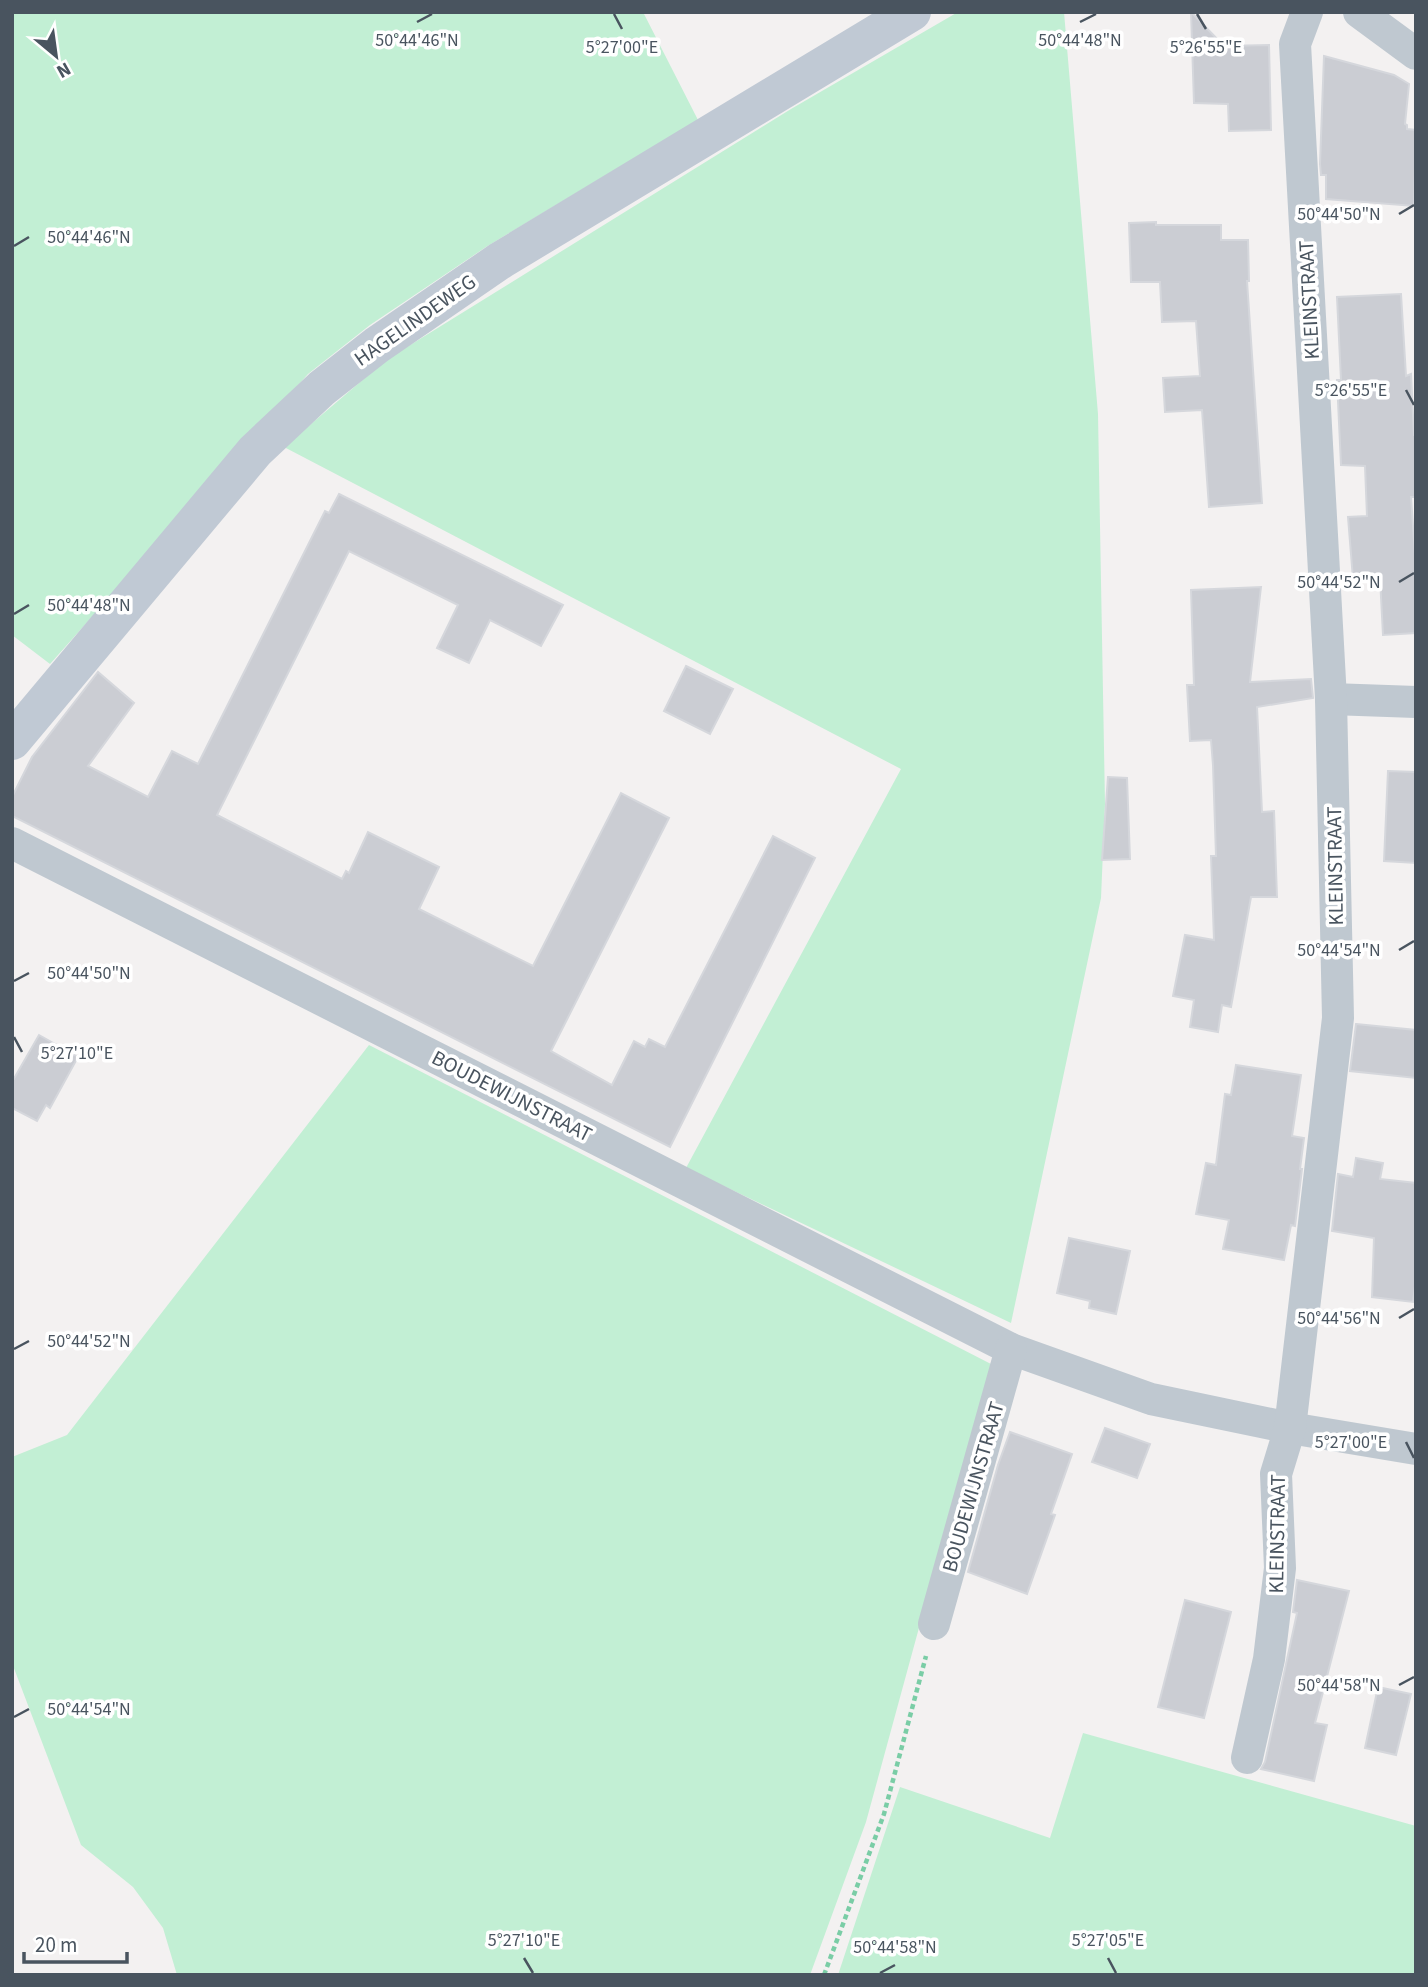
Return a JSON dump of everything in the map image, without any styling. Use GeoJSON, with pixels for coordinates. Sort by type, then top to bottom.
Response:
{"type":"FeatureCollection","features":[{"type":"Feature","properties":{"kind":"street","name":"HAGELINDEWEG"},"geometry":{"type":"LineString","coordinates":[[12,741],[255,451],[322,388],[377,345],[501,260],[912,12]]}},
{"type":"Feature","properties":{"kind":"street","name":"KLEINSTRAAT"},"geometry":{"type":"LineString","coordinates":[[1247,1758],[1269,1659],[1280,1568],[1276,1474],[1290,1428],[1338,1018],[1331,699],[1295,44],[1307,12]]}},
{"type":"Feature","properties":{"kind":"street"},"geometry":{"type":"LineString","coordinates":[[1359,12],[1416,54]]}},
{"type":"Feature","properties":{"kind":"street"},"geometry":{"type":"LineString","coordinates":[[1331,699],[1416,702]]}},
{"type":"Feature","properties":{"kind":"street","name":"BOUDEWIJNSTRAAT"},"geometry":{"type":"LineString","coordinates":[[12,843],[1011,1349],[1151,1399],[1290,1428],[1416,1449]]}},
{"type":"Feature","properties":{"kind":"street","name":"BOUDEWIJNSTRAAT"},"geometry":{"type":"LineString","coordinates":[[934,1624],[1011,1349]]}},
{"type":"Feature","properties":{"kind":"path"},"geometry":{"type":"LineString","coordinates":[[824,1975],[884,1814],[934,1624]]}},
{"type":"Feature","properties":{"kind":"green space"},"geometry":{"type":"Polygon","coordinates":[[[12,12],[643,12],[698,120],[486,247],[370,325],[308,374],[50,664],[12,635],[12,12]]]}},
{"type":"Feature","properties":{"kind":"green space"},"geometry":{"type":"Polygon","coordinates":[[[958,12],[1064,12],[1098,414],[1105,804],[1101,898],[1011,1323],[686,1168],[901,769],[284,447],[386,360],[791,109],[958,12]]]}},
{"type":"Feature","properties":{"kind":"green space"},"geometry":{"type":"Polygon","coordinates":[[[369,1045],[991,1364],[866,1822],[810,1975],[177,1975],[163,1928],[133,1887],[81,1845],[12,1663],[12,1457],[67,1435],[369,1045]]]}},
{"type":"Feature","properties":{"kind":"green space"},"geometry":{"type":"Polygon","coordinates":[[[1083,1733],[1416,1826],[1416,1975],[838,1975],[900,1787],[1050,1838],[1083,1733]]]}},
{"type":"Feature","properties":{"kind":"building"},"geometry":{"type":"Polygon","coordinates":[[[1191,12],[1224,46],[1269,45],[1271,130],[1229,131],[1228,104],[1194,103],[1191,12]]]}},
{"type":"Feature","properties":{"kind":"building"},"geometry":{"type":"Polygon","coordinates":[[[1324,56],[1394,75],[1409,84],[1405,124],[1407,129],[1416,130],[1414,206],[1326,199],[1326,175],[1321,175],[1320,164],[1324,56]]]}},
{"type":"Feature","properties":{"kind":"building"},"geometry":{"type":"Polygon","coordinates":[[[1156,222],[1156,225],[1221,225],[1221,240],[1248,240],[1247,281],[1262,503],[1209,507],[1202,410],[1165,412],[1163,378],[1200,376],[1196,321],[1162,322],[1160,282],[1131,282],[1129,223],[1156,222]]]}},
{"type":"Feature","properties":{"kind":"building"},"geometry":{"type":"Polygon","coordinates":[[[1401,294],[1406,376],[1411,374],[1416,435],[1416,497],[1411,497],[1416,568],[1416,633],[1383,635],[1380,578],[1353,579],[1348,517],[1367,516],[1365,466],[1341,465],[1337,297],[1401,294]]]}},
{"type":"Feature","properties":{"kind":"building"},"geometry":{"type":"Polygon","coordinates":[[[339,494],[563,605],[541,646],[490,620],[469,663],[437,648],[458,605],[349,551],[217,815],[342,879],[346,871],[349,873],[368,832],[439,867],[419,909],[533,966],[621,793],[669,818],[551,1051],[612,1085],[634,1041],[645,1047],[649,1039],[665,1047],[773,836],[815,858],[670,1147],[12,816],[12,797],[32,757],[98,672],[134,703],[88,766],[148,797],[172,751],[198,764],[325,511],[329,513],[339,494]]]}},
{"type":"Feature","properties":{"kind":"building"},"geometry":{"type":"Polygon","coordinates":[[[1261,587],[1250,682],[1311,679],[1313,698],[1257,707],[1262,812],[1274,811],[1277,897],[1251,897],[1231,1007],[1222,1005],[1218,1032],[1190,1027],[1194,1000],[1173,996],[1185,935],[1214,940],[1211,856],[1216,856],[1211,740],[1190,741],[1187,685],[1194,685],[1191,590],[1261,587]]]}},
{"type":"Feature","properties":{"kind":"building"},"geometry":{"type":"Polygon","coordinates":[[[686,666],[733,689],[710,734],[664,711],[686,666]]]}},
{"type":"Feature","properties":{"kind":"building"},"geometry":{"type":"Polygon","coordinates":[[[1388,771],[1416,772],[1416,863],[1384,861],[1388,771]]]}},
{"type":"Feature","properties":{"kind":"building"},"geometry":{"type":"Polygon","coordinates":[[[1108,777],[1127,778],[1130,859],[1102,860],[1108,777]]]}},
{"type":"Feature","properties":{"kind":"building"},"geometry":{"type":"Polygon","coordinates":[[[1356,1024],[1416,1030],[1416,1078],[1350,1071],[1356,1024]]]}},
{"type":"Feature","properties":{"kind":"building"},"geometry":{"type":"Polygon","coordinates":[[[39,1035],[78,1057],[50,1108],[46,1105],[37,1121],[12,1108],[12,1082],[39,1035]]]}},
{"type":"Feature","properties":{"kind":"building"},"geometry":{"type":"Polygon","coordinates":[[[1236,1065],[1301,1075],[1292,1136],[1304,1138],[1302,1169],[1295,1226],[1291,1225],[1284,1260],[1223,1249],[1229,1220],[1196,1214],[1206,1163],[1216,1165],[1225,1094],[1231,1095],[1236,1065]]]}},
{"type":"Feature","properties":{"kind":"building"},"geometry":{"type":"Polygon","coordinates":[[[1356,1158],[1383,1163],[1380,1179],[1416,1183],[1416,1278],[1413,1302],[1372,1297],[1374,1238],[1332,1231],[1338,1174],[1353,1177],[1356,1158]]]}},
{"type":"Feature","properties":{"kind":"building"},"geometry":{"type":"Polygon","coordinates":[[[1069,1238],[1130,1251],[1116,1314],[1089,1308],[1090,1301],[1057,1293],[1069,1238]]]}},
{"type":"Feature","properties":{"kind":"building"},"geometry":{"type":"Polygon","coordinates":[[[1105,1428],[1150,1444],[1137,1478],[1092,1462],[1105,1428]]]}},
{"type":"Feature","properties":{"kind":"building"},"geometry":{"type":"Polygon","coordinates":[[[1010,1432],[1072,1454],[1051,1514],[1055,1515],[1027,1594],[968,1572],[1010,1432]]]}},
{"type":"Feature","properties":{"kind":"building"},"geometry":{"type":"Polygon","coordinates":[[[1297,1580],[1349,1591],[1315,1723],[1327,1725],[1314,1781],[1261,1769],[1265,1762],[1297,1613],[1293,1612],[1297,1580]]]}},
{"type":"Feature","properties":{"kind":"building"},"geometry":{"type":"Polygon","coordinates":[[[1185,1600],[1231,1612],[1204,1718],[1158,1707],[1185,1600]]]}},
{"type":"Feature","properties":{"kind":"building"},"geometry":{"type":"Polygon","coordinates":[[[1378,1687],[1411,1694],[1396,1755],[1365,1748],[1378,1687]]]}}]}
